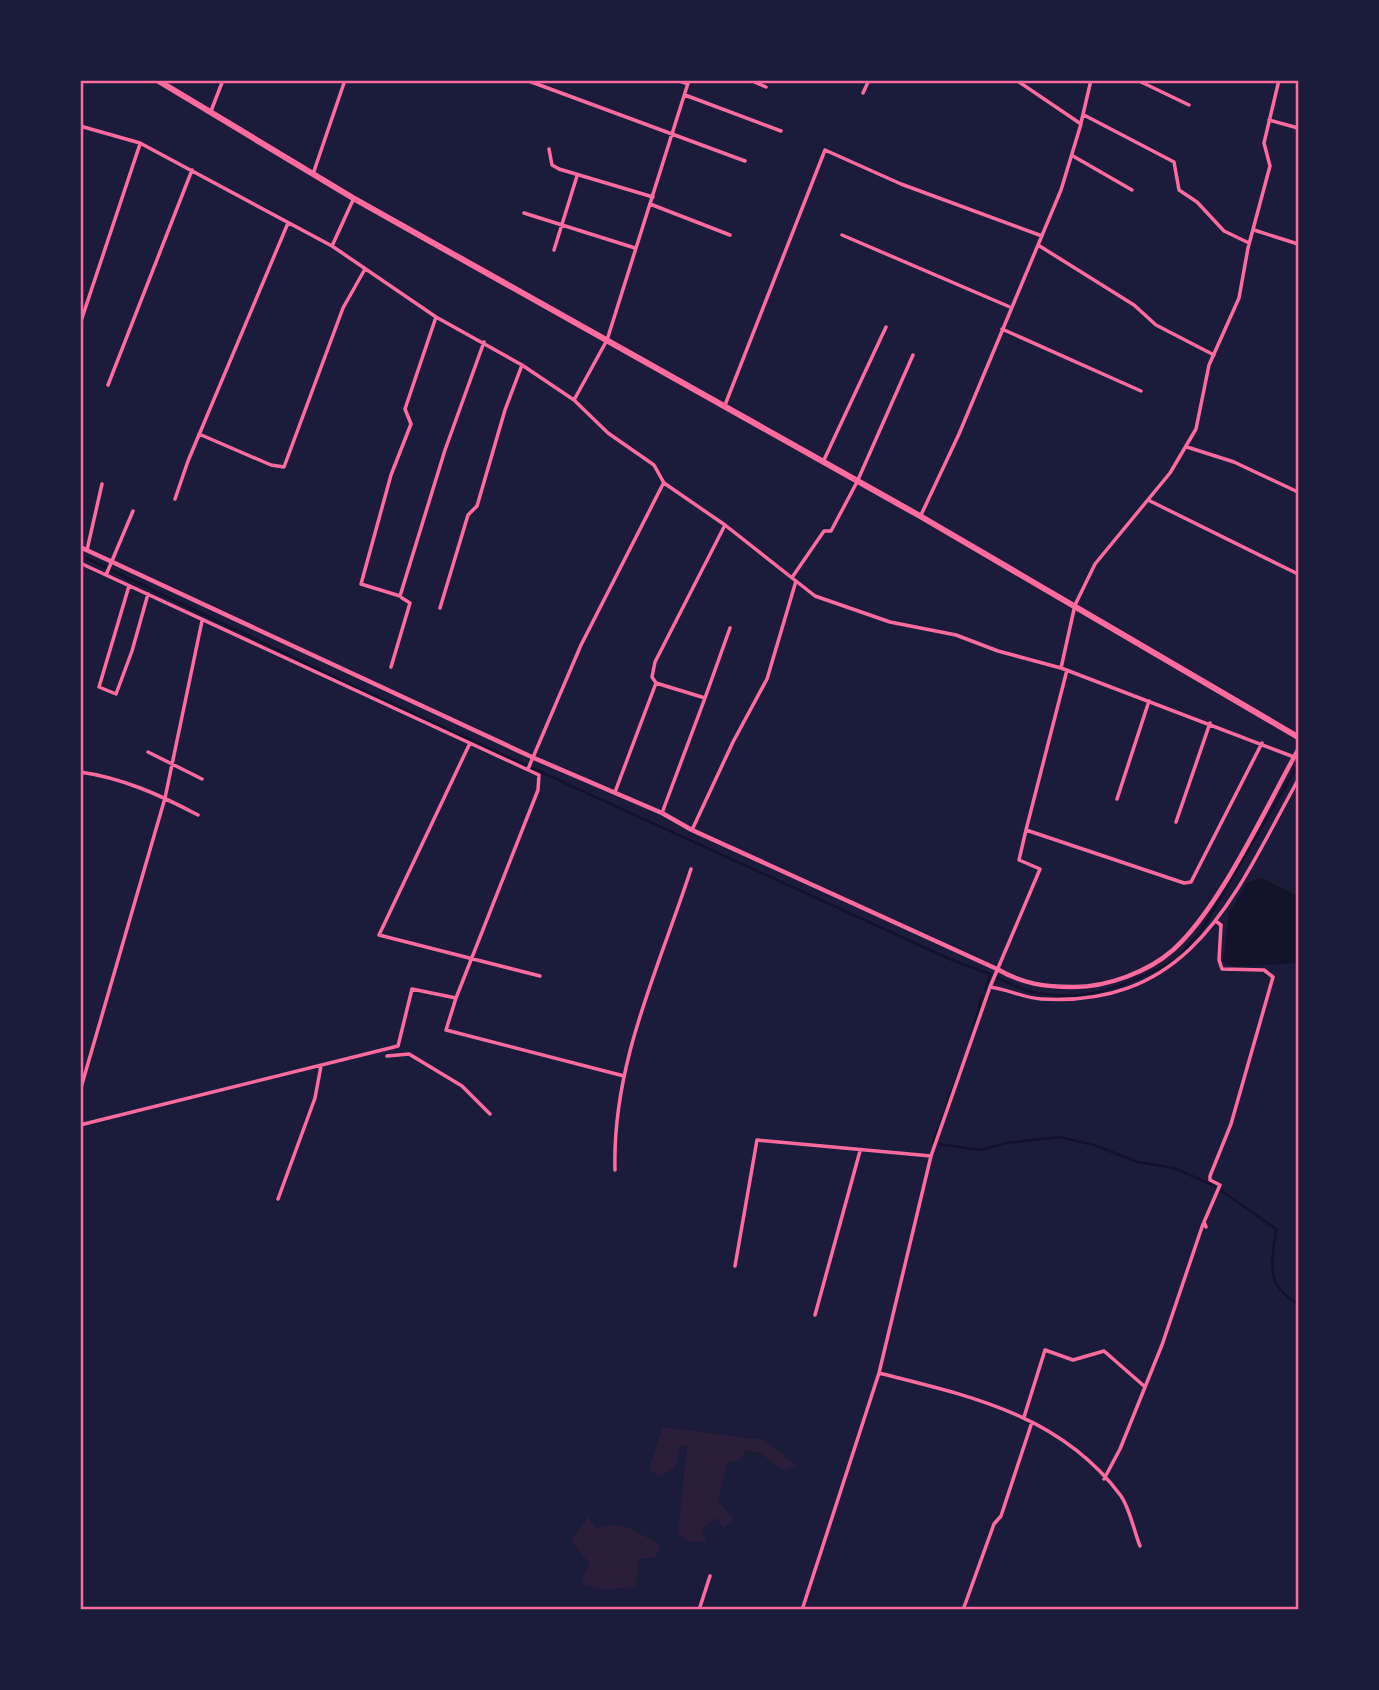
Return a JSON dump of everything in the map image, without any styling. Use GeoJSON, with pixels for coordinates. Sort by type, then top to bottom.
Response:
{"type":"FeatureCollection","features":[{"type":"Feature","properties":{"kind":"main road"},"geometry":{"type":"LineString","coordinates":[[156,80],[354,198],[920,516],[1298,737]]}},
{"type":"Feature","properties":{"kind":"street"},"geometry":{"type":"LineString","coordinates":[[170,89],[173,80]]}},
{"type":"Feature","properties":{"kind":"street"},"geometry":{"type":"LineString","coordinates":[[210,112],[223,80]]}},
{"type":"Feature","properties":{"kind":"street"},"geometry":{"type":"LineString","coordinates":[[313,174],[345,80]]}},
{"type":"Feature","properties":{"kind":"street"},"geometry":{"type":"LineString","coordinates":[[526,80],[746,161]]}},
{"type":"Feature","properties":{"kind":"street"},"geometry":{"type":"LineString","coordinates":[[575,400],[607,340],[653,197],[689,82],[677,80]]}},
{"type":"Feature","properties":{"kind":"street"},"geometry":{"type":"LineString","coordinates":[[750,80],[766,87]]}},
{"type":"Feature","properties":{"kind":"street"},"geometry":{"type":"LineString","coordinates":[[863,93],[869,80]]}},
{"type":"Feature","properties":{"kind":"street"},"geometry":{"type":"LineString","coordinates":[[1016,80],[1081,124]]}},
{"type":"Feature","properties":{"kind":"street"},"geometry":{"type":"LineString","coordinates":[[920,516],[959,434],[1042,236],[1073,156],[1091,80]]}},
{"type":"Feature","properties":{"kind":"street"},"geometry":{"type":"LineString","coordinates":[[1137,80],[1189,105]]}},
{"type":"Feature","properties":{"kind":"street"},"geometry":{"type":"LineString","coordinates":[[802,1609],[879,1373],[931,1156],[990,987],[1040,869],[1019,860],[1064,669],[1074,605],[1095,564],[1149,500],[1187,447],[1196,429],[1214,355],[1239,298],[1249,243],[1270,166],[1264,143],[1279,80]]}},
{"type":"Feature","properties":{"kind":"street"},"geometry":{"type":"LineString","coordinates":[[684,95],[781,131]]}},
{"type":"Feature","properties":{"kind":"street"},"geometry":{"type":"LineString","coordinates":[[1084,115],[1174,162],[1179,190],[1197,202],[1224,231],[1249,243]]}},
{"type":"Feature","properties":{"kind":"street"},"geometry":{"type":"LineString","coordinates":[[1269,120],[1298,128]]}},
{"type":"Feature","properties":{"kind":"street"},"geometry":{"type":"LineString","coordinates":[[80,126],[140,143],[289,222],[332,246],[436,317],[522,365],[575,400],[608,433],[654,465],[664,483],[725,525],[815,596],[890,622],[956,635],[1064,669],[1294,757]]}},
{"type":"Feature","properties":{"kind":"street"},"geometry":{"type":"LineString","coordinates":[[80,324],[140,143]]}},
{"type":"Feature","properties":{"kind":"street"},"geometry":{"type":"LineString","coordinates":[[549,149],[552,165],[653,197]]}},
{"type":"Feature","properties":{"kind":"street"},"geometry":{"type":"LineString","coordinates":[[724,407],[825,150],[901,184],[1042,236]]}},
{"type":"Feature","properties":{"kind":"street"},"geometry":{"type":"LineString","coordinates":[[1073,156],[1132,190]]}},
{"type":"Feature","properties":{"kind":"street"},"geometry":{"type":"LineString","coordinates":[[108,385],[192,170]]}},
{"type":"Feature","properties":{"kind":"street"},"geometry":{"type":"LineString","coordinates":[[554,250],[577,175]]}},
{"type":"Feature","properties":{"kind":"street"},"geometry":{"type":"LineString","coordinates":[[332,246],[354,198]]}},
{"type":"Feature","properties":{"kind":"street"},"geometry":{"type":"LineString","coordinates":[[650,204],[730,235]]}},
{"type":"Feature","properties":{"kind":"street"},"geometry":{"type":"LineString","coordinates":[[524,214],[635,248]]}},
{"type":"Feature","properties":{"kind":"street"},"geometry":{"type":"LineString","coordinates":[[175,499],[199,434],[289,222]]}},
{"type":"Feature","properties":{"kind":"street"},"geometry":{"type":"LineString","coordinates":[[1253,230],[1298,244]]}},
{"type":"Feature","properties":{"kind":"street"},"geometry":{"type":"LineString","coordinates":[[842,235],[1011,307]]}},
{"type":"Feature","properties":{"kind":"street"},"geometry":{"type":"LineString","coordinates":[[1038,245],[1134,305],[1156,325],[1214,355]]}},
{"type":"Feature","properties":{"kind":"street"},"geometry":{"type":"LineString","coordinates":[[199,434],[271,465],[284,467],[343,308],[365,268]]}},
{"type":"Feature","properties":{"kind":"street"},"geometry":{"type":"LineString","coordinates":[[436,317],[405,409],[411,424],[391,475],[361,584],[400,596],[445,450],[484,342]]}},
{"type":"Feature","properties":{"kind":"street"},"geometry":{"type":"LineString","coordinates":[[823,462],[886,327]]}},
{"type":"Feature","properties":{"kind":"street"},"geometry":{"type":"LineString","coordinates":[[1002,330],[1141,391]]}},
{"type":"Feature","properties":{"kind":"street"},"geometry":{"type":"LineString","coordinates":[[792,576],[824,531],[831,531],[857,482],[913,355]]}},
{"type":"Feature","properties":{"kind":"street"},"geometry":{"type":"LineString","coordinates":[[440,608],[468,515],[477,506],[505,410],[522,365]]}},
{"type":"Feature","properties":{"kind":"street"},"geometry":{"type":"LineString","coordinates":[[1187,447],[1234,462],[1298,492]]}},
{"type":"Feature","properties":{"kind":"street"},"geometry":{"type":"LineString","coordinates":[[528,769],[581,645],[664,483]]}},
{"type":"Feature","properties":{"kind":"street"},"geometry":{"type":"LineString","coordinates":[[86,550],[102,484]]}},
{"type":"Feature","properties":{"kind":"street"},"geometry":{"type":"LineString","coordinates":[[1149,500],[1298,574]]}},
{"type":"Feature","properties":{"kind":"street"},"geometry":{"type":"LineString","coordinates":[[106,575],[133,511]]}},
{"type":"Feature","properties":{"kind":"street"},"geometry":{"type":"LineString","coordinates":[[705,698],[656,683],[652,677],[655,662],[725,525]]}},
{"type":"Feature","properties":{"kind":"street"},"geometry":{"type":"LineString","coordinates":[[80,547],[533,760],[662,813],[692,831],[997,969],[1019,982],[1041,986],[1085,987],[1114,981],[1172,950],[1220,888],[1298,750]]}},
{"type":"Feature","properties":{"kind":"street"},"geometry":{"type":"LineString","coordinates":[[80,563],[539,775],[538,790],[470,958],[446,1030],[624,1076]]}},
{"type":"Feature","properties":{"kind":"street"},"geometry":{"type":"LineString","coordinates":[[692,831],[733,742],[767,679],[796,581]]}},
{"type":"Feature","properties":{"kind":"street"},"geometry":{"type":"LineString","coordinates":[[129,586],[99,687],[116,694],[132,652],[148,594]]}},
{"type":"Feature","properties":{"kind":"street"},"geometry":{"type":"LineString","coordinates":[[391,667],[410,603],[402,598]]}},
{"type":"Feature","properties":{"kind":"street"},"geometry":{"type":"LineString","coordinates":[[80,1091],[165,798],[202,621]]}},
{"type":"Feature","properties":{"kind":"street"},"geometry":{"type":"LineString","coordinates":[[662,813],[730,628]]}},
{"type":"Feature","properties":{"kind":"street"},"geometry":{"type":"LineString","coordinates":[[615,792],[656,683]]}},
{"type":"Feature","properties":{"kind":"street"},"geometry":{"type":"LineString","coordinates":[[1117,799],[1149,701]]}},
{"type":"Feature","properties":{"kind":"street"},"geometry":{"type":"LineString","coordinates":[[1176,822],[1209,723]]}},
{"type":"Feature","properties":{"kind":"street"},"geometry":{"type":"LineString","coordinates":[[470,743],[379,935],[540,976]]}},
{"type":"Feature","properties":{"kind":"street"},"geometry":{"type":"LineString","coordinates":[[1026,830],[1132,867],[1184,883],[1191,881],[1262,743]]}},
{"type":"Feature","properties":{"kind":"street"},"geometry":{"type":"LineString","coordinates":[[148,751],[202,779]]}},
{"type":"Feature","properties":{"kind":"street"},"geometry":{"type":"LineString","coordinates":[[80,772],[109,776],[165,798],[198,815]]}},
{"type":"Feature","properties":{"kind":"street"},"geometry":{"type":"LineString","coordinates":[[990,987],[1037,999],[1092,998],[1170,969],[1217,922],[1298,780]]}},
{"type":"Feature","properties":{"kind":"street"},"geometry":{"type":"LineString","coordinates":[[615,1170],[614,1137],[624,1076],[638,1018],[691,869]]}},
{"type":"Feature","properties":{"kind":"street"},"geometry":{"type":"LineString","coordinates":[[1104,1479],[1120,1450],[1162,1345],[1220,1185],[1210,1180],[1210,1176],[1231,1124],[1273,977],[1264,970],[1222,969],[1219,960],[1221,925],[1217,922]]}},
{"type":"Feature","properties":{"kind":"street"},"geometry":{"type":"LineString","coordinates":[[80,1125],[398,1046],[412,989],[456,998]]}},
{"type":"Feature","properties":{"kind":"street"},"geometry":{"type":"LineString","coordinates":[[387,1056],[409,1054],[462,1086],[490,1114]]}},
{"type":"Feature","properties":{"kind":"street"},"geometry":{"type":"LineString","coordinates":[[278,1199],[315,1098],[321,1066]]}},
{"type":"Feature","properties":{"kind":"street"},"geometry":{"type":"LineString","coordinates":[[735,1266],[757,1140],[931,1156]]}},
{"type":"Feature","properties":{"kind":"street"},"geometry":{"type":"LineString","coordinates":[[815,1315],[860,1151]]}},
{"type":"Feature","properties":{"kind":"street"},"geometry":{"type":"LineString","coordinates":[[1024,1417],[1045,1350],[1073,1360],[1104,1351],[1144,1386]]}},
{"type":"Feature","properties":{"kind":"street"},"geometry":{"type":"LineString","coordinates":[[879,1373],[971,1396],[1024,1417],[1060,1438],[1122,1497],[1140,1546]]}},
{"type":"Feature","properties":{"kind":"street"},"geometry":{"type":"LineString","coordinates":[[963,1609],[994,1524],[1001,1516],[1032,1421]]}},
{"type":"Feature","properties":{"kind":"street"},"geometry":{"type":"LineString","coordinates":[[699,1609],[710,1576]]}},
{"type":"Feature","properties":{"kind":"shaded area"},"geometry":{"type":"Polygon","coordinates":[[[1262,878],[1298,896],[1298,963],[1233,967],[1223,962],[1229,913],[1248,882],[1262,878]]]}},
{"type":"Feature","properties":{"kind":"shaded area"},"geometry":{"type":"Polygon","coordinates":[[[663,1427],[764,1440],[796,1465],[785,1471],[760,1453],[745,1450],[740,1461],[727,1462],[718,1501],[734,1519],[724,1528],[716,1518],[702,1530],[706,1542],[688,1542],[678,1533],[687,1446],[681,1445],[675,1468],[659,1477],[649,1469],[663,1427]]]}},
{"type":"Feature","properties":{"kind":"shaded area"},"geometry":{"type":"Polygon","coordinates":[[[588,1517],[597,1529],[623,1526],[661,1546],[655,1557],[639,1559],[635,1587],[604,1590],[584,1585],[582,1578],[590,1564],[571,1541],[588,1517]]]}},
{"type":"Feature","properties":{"kind":"waterway"},"geometry":{"type":"LineString","coordinates":[[86,558],[353,686],[952,960],[990,974],[985,990]]}},
{"type":"Feature","properties":{"kind":"waterway"},"geometry":{"type":"LineString","coordinates":[[1180,955],[1201,931],[1298,765]]}},
{"type":"Feature","properties":{"kind":"waterway"},"geometry":{"type":"LineString","coordinates":[[997,978],[1033,992],[1074,995],[1125,984],[1173,961]]}},
{"type":"Feature","properties":{"kind":"waterway"},"geometry":{"type":"LineString","coordinates":[[970,1040],[982,996]]}},
{"type":"Feature","properties":{"kind":"waterway"},"geometry":{"type":"LineString","coordinates":[[933,1143],[961,1066]]}},
{"type":"Feature","properties":{"kind":"waterway"},"geometry":{"type":"LineString","coordinates":[[939,1144],[980,1150],[1006,1143],[1059,1137],[1094,1145],[1138,1162],[1174,1168],[1215,1186]]}},
{"type":"Feature","properties":{"kind":"waterway"},"geometry":{"type":"LineString","coordinates":[[1219,1189],[1276,1229],[1272,1263],[1275,1281],[1280,1289],[1298,1304]]}}]}
